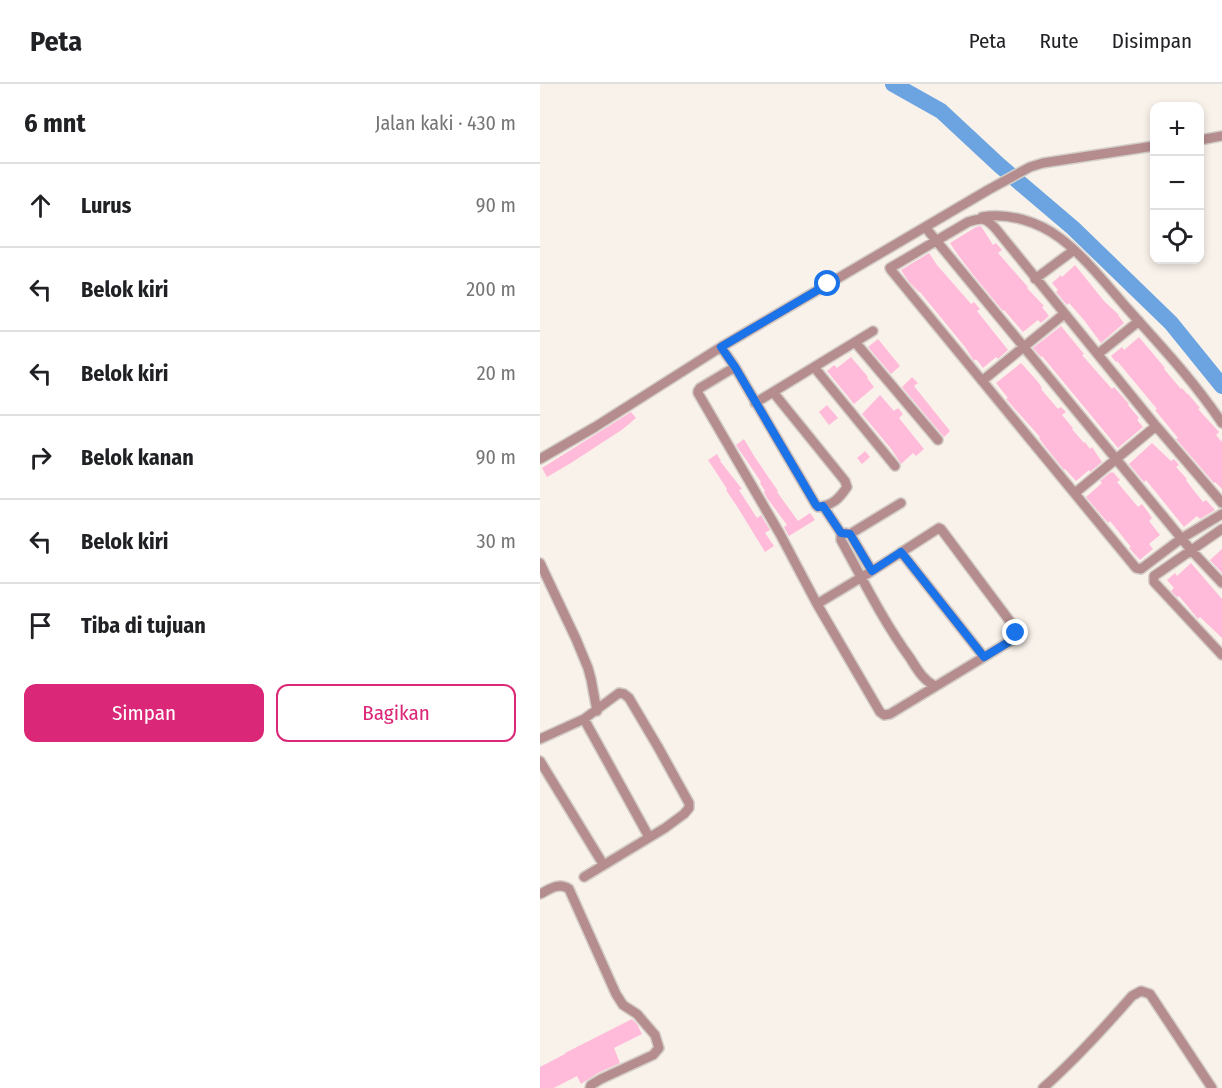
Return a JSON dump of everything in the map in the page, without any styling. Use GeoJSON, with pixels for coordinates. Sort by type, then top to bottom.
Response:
{"type":"FeatureCollection","features":[{"type":"Feature","properties":{"kind":"street"},"geometry":{"type":"LineString","coordinates":[[1204,139],[1222,136]]}},
{"type":"Feature","properties":{"kind":"street"},"geometry":{"type":"LineString","coordinates":[[540,459],[721,347],[1030,167],[1150,147]]}},
{"type":"Feature","properties":{"kind":"street"},"geometry":{"type":"LineString","coordinates":[[1222,423],[1173,358],[1074,250],[1058,237],[1036,225],[1022,220],[996,216],[979,218],[968,222],[890,268],[1138,569],[1182,538],[1222,514]]}},
{"type":"Feature","properties":{"kind":"street"},"geometry":{"type":"LineString","coordinates":[[979,218],[991,224],[1222,503]]}},
{"type":"Feature","properties":{"kind":"street"},"geometry":{"type":"LineString","coordinates":[[925,227],[1191,550],[1222,583]]}},
{"type":"Feature","properties":{"kind":"street"},"geometry":{"type":"LineString","coordinates":[[1035,279],[1074,250]]}},
{"type":"Feature","properties":{"kind":"street"},"geometry":{"type":"LineString","coordinates":[[982,381],[1064,314]]}},
{"type":"Feature","properties":{"kind":"street"},"geometry":{"type":"LineString","coordinates":[[1098,354],[1139,321]]}},
{"type":"Feature","properties":{"kind":"street"},"geometry":{"type":"LineString","coordinates":[[755,403],[873,331]]}},
{"type":"Feature","properties":{"kind":"street"},"geometry":{"type":"LineString","coordinates":[[855,342],[938,440]]}},
{"type":"Feature","properties":{"kind":"street"},"geometry":{"type":"LineString","coordinates":[[721,347],[816,505],[818,507],[837,501],[847,484],[773,392]]}},
{"type":"Feature","properties":{"kind":"street"},"geometry":{"type":"LineString","coordinates":[[735,367],[700,388],[699,393],[780,534],[817,604],[880,712],[884,715],[890,714],[1012,640],[1016,633],[1015,628],[941,529],[936,528],[817,604]]}},
{"type":"Feature","properties":{"kind":"street"},"geometry":{"type":"LineString","coordinates":[[814,367],[895,466]]}},
{"type":"Feature","properties":{"kind":"street"},"geometry":{"type":"LineString","coordinates":[[1075,493],[1156,426]]}},
{"type":"Feature","properties":{"kind":"street"},"geometry":{"type":"LineString","coordinates":[[901,503],[846,533],[841,540],[901,646],[926,681],[935,686]]}},
{"type":"Feature","properties":{"kind":"street"},"geometry":{"type":"LineString","coordinates":[[823,506],[846,533],[872,571]]}},
{"type":"Feature","properties":{"kind":"street"},"geometry":{"type":"LineString","coordinates":[[1222,529],[1154,576],[1154,582],[1222,655]]}},
{"type":"Feature","properties":{"kind":"street"},"geometry":{"type":"LineString","coordinates":[[901,552],[984,657]]}},
{"type":"Feature","properties":{"kind":"street"},"geometry":{"type":"LineString","coordinates":[[540,563],[588,668],[597,711]]}},
{"type":"Feature","properties":{"kind":"street"},"geometry":{"type":"LineString","coordinates":[[540,739],[584,719],[620,693],[624,694],[629,698],[658,747],[689,804],[684,814],[584,877]]}},
{"type":"Feature","properties":{"kind":"street"},"geometry":{"type":"LineString","coordinates":[[584,719],[649,837]]}},
{"type":"Feature","properties":{"kind":"street"},"geometry":{"type":"LineString","coordinates":[[540,761],[603,864]]}},
{"type":"Feature","properties":{"kind":"street"},"geometry":{"type":"LineString","coordinates":[[541,891],[558,885],[564,885],[569,889],[616,994],[623,1005],[637,1014],[655,1035],[659,1048],[653,1055],[602,1079],[590,1088]]}},
{"type":"Feature","properties":{"kind":"street"},"geometry":{"type":"LineString","coordinates":[[1043,1088],[1086,1048],[1132,996],[1141,991],[1150,994],[1212,1088]]}},
{"type":"Feature","properties":{"kind":"building"},"geometry":{"type":"Polygon","coordinates":[[[981,226],[993,245],[996,243],[1002,250],[998,253],[1044,306],[1042,307],[1049,316],[1041,323],[1038,320],[1023,332],[974,276],[950,243],[981,226]]]}},
{"type":"Feature","properties":{"kind":"building"},"geometry":{"type":"Polygon","coordinates":[[[929,253],[971,304],[974,302],[980,309],[977,311],[1008,350],[983,368],[976,359],[974,361],[901,270],[929,253]]]}},
{"type":"Feature","properties":{"kind":"building"},"geometry":{"type":"Polygon","coordinates":[[[1075,265],[1124,323],[1101,343],[1069,303],[1067,305],[1056,292],[1058,290],[1052,283],[1075,265]]]}},
{"type":"Feature","properties":{"kind":"building"},"geometry":{"type":"Polygon","coordinates":[[[1061,326],[1084,354],[1082,355],[1112,389],[1114,387],[1139,418],[1137,420],[1143,427],[1118,448],[1033,348],[1061,326]]]}},
{"type":"Feature","properties":{"kind":"building"},"geometry":{"type":"Polygon","coordinates":[[[1139,337],[1219,432],[1216,435],[1222,442],[1222,489],[1214,483],[1176,439],[1178,438],[1155,410],[1157,409],[1111,356],[1122,347],[1124,350],[1139,337]]]}},
{"type":"Feature","properties":{"kind":"building"},"geometry":{"type":"Polygon","coordinates":[[[878,339],[900,366],[891,374],[868,347],[878,339]]]}},
{"type":"Feature","properties":{"kind":"building"},"geometry":{"type":"Polygon","coordinates":[[[851,357],[874,387],[854,404],[827,371],[834,365],[837,368],[851,357]]]}},
{"type":"Feature","properties":{"kind":"building"},"geometry":{"type":"Polygon","coordinates":[[[1021,363],[1058,409],[1061,407],[1066,412],[1062,415],[1072,429],[1090,449],[1092,447],[1102,462],[1076,481],[1064,470],[1040,437],[1006,399],[1008,398],[996,383],[1021,363]]]}},
{"type":"Feature","properties":{"kind":"building"},"geometry":{"type":"Polygon","coordinates":[[[912,377],[918,383],[914,386],[950,431],[944,437],[902,387],[912,377]]]}},
{"type":"Feature","properties":{"kind":"building"},"geometry":{"type":"Polygon","coordinates":[[[880,395],[894,411],[898,408],[903,414],[899,418],[924,449],[916,456],[913,453],[901,464],[862,414],[880,395]]]}},
{"type":"Feature","properties":{"kind":"building"},"geometry":{"type":"Polygon","coordinates":[[[827,405],[838,418],[829,425],[819,412],[827,405]]]}},
{"type":"Feature","properties":{"kind":"building"},"geometry":{"type":"Polygon","coordinates":[[[631,412],[636,418],[623,429],[547,477],[542,468],[631,412]]]}},
{"type":"Feature","properties":{"kind":"building"},"geometry":{"type":"Polygon","coordinates":[[[744,439],[798,521],[810,513],[815,520],[789,536],[784,527],[787,525],[767,498],[761,482],[736,445],[744,439]]]}},
{"type":"Feature","properties":{"kind":"building"},"geometry":{"type":"Polygon","coordinates":[[[1152,443],[1171,461],[1174,459],[1179,465],[1176,467],[1203,502],[1206,500],[1215,510],[1200,519],[1197,516],[1184,527],[1146,480],[1144,482],[1129,464],[1152,443]]]}},
{"type":"Feature","properties":{"kind":"building"},"geometry":{"type":"Polygon","coordinates":[[[865,451],[870,457],[862,464],[857,458],[865,451]]]}},
{"type":"Feature","properties":{"kind":"building"},"geometry":{"type":"Polygon","coordinates":[[[717,454],[742,489],[739,490],[757,518],[761,515],[770,530],[765,533],[774,546],[765,552],[708,460],[717,454]]]}},
{"type":"Feature","properties":{"kind":"building"},"geometry":{"type":"Polygon","coordinates":[[[1111,472],[1120,480],[1117,482],[1138,507],[1142,504],[1152,518],[1149,521],[1160,535],[1149,544],[1153,549],[1140,560],[1110,521],[1108,523],[1086,497],[1111,472]]]}},
{"type":"Feature","properties":{"kind":"building"},"geometry":{"type":"Polygon","coordinates":[[[1222,549],[1222,573],[1210,560],[1222,549]]]}},
{"type":"Feature","properties":{"kind":"building"},"geometry":{"type":"Polygon","coordinates":[[[1191,563],[1222,599],[1222,638],[1200,617],[1198,619],[1179,596],[1177,597],[1171,591],[1174,588],[1167,580],[1175,573],[1177,576],[1191,563]]]}},
{"type":"Feature","properties":{"kind":"building"},"geometry":{"type":"Polygon","coordinates":[[[632,1019],[642,1034],[614,1048],[620,1063],[581,1084],[577,1076],[554,1088],[540,1088],[540,1067],[632,1019]]]}},
{"type":"Feature","properties":{"kind":"waterway"},"geometry":{"type":"LineString","coordinates":[[893,84],[941,111],[999,165],[1073,228],[1171,323],[1222,386]]}},
{"type":"Feature","properties":{"kind":"route"},"geometry":{"type":"LineString","coordinates":[[828,284],[721,347],[816,505],[823,506],[841,533],[850,534],[872,571],[901,552],[984,657],[1012,640],[1016,633]]}}]}
